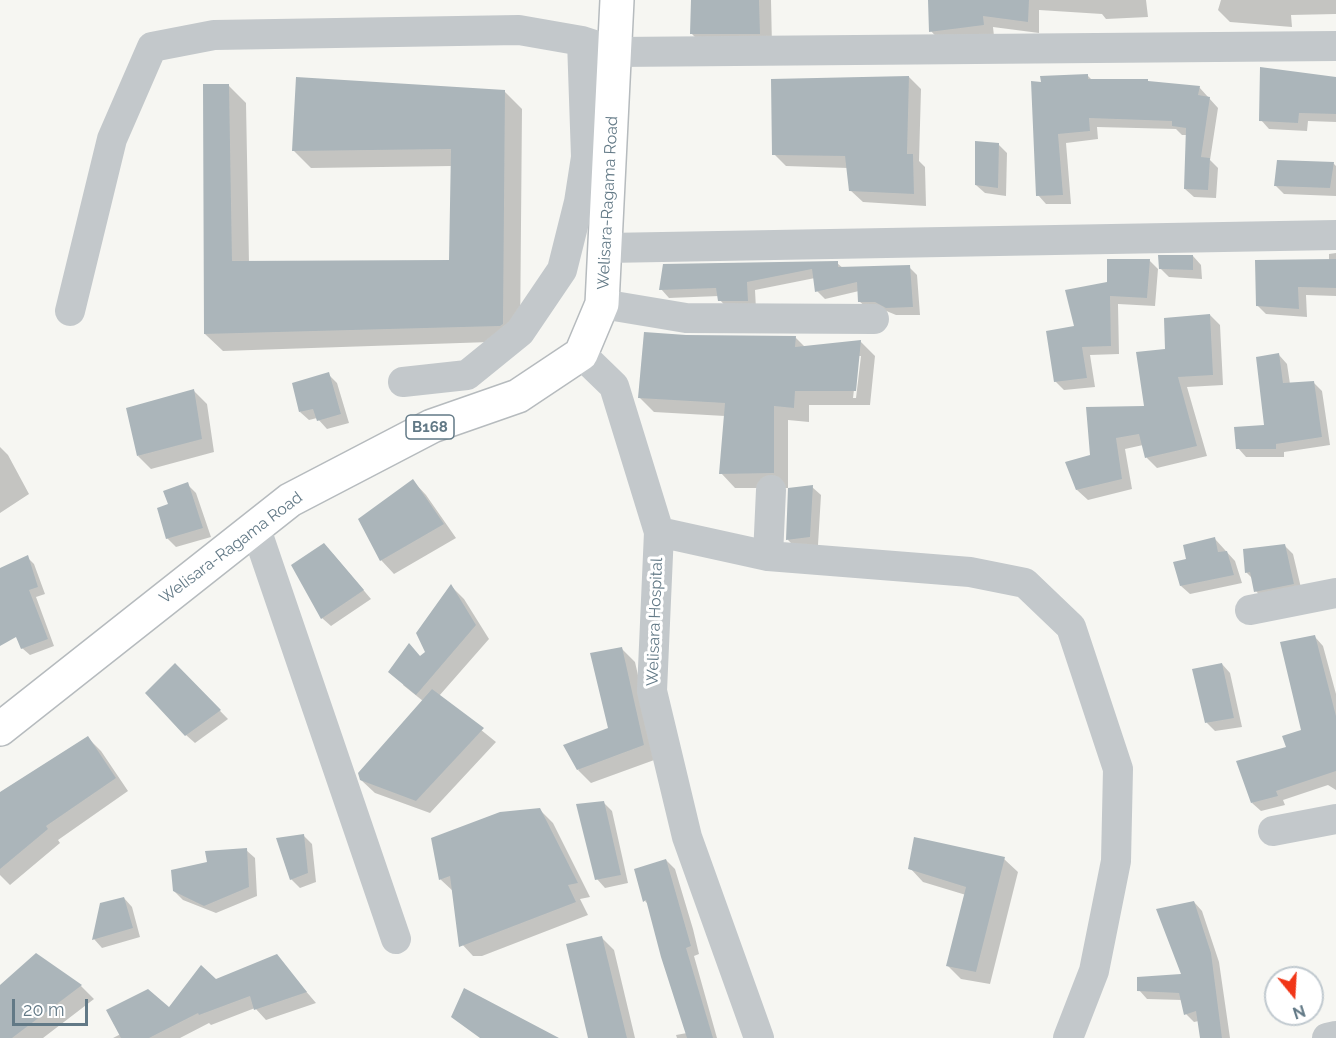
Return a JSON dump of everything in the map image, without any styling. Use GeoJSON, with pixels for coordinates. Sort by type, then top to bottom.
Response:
{"type":"FeatureCollection","features":[{"type":"Feature","properties":{"kind":"main road","name":"Welisara-Ragama Road"},"geometry":{"type":"LineString","coordinates":[[0,729],[290,500],[432,426],[518,396],[581,354],[602,304],[617,0]]}},
{"type":"Feature","properties":{"kind":"street"},"geometry":{"type":"LineString","coordinates":[[70,311],[112,139],[152,47],[214,35],[496,30],[519,30],[582,41],[616,52],[1336,46]]}},
{"type":"Feature","properties":{"kind":"street"},"geometry":{"type":"LineString","coordinates":[[403,382],[467,375],[520,332],[562,270],[579,202],[586,157],[582,41]]}},
{"type":"Feature","properties":{"kind":"street"},"geometry":{"type":"LineString","coordinates":[[606,248],[1336,235]]}},
{"type":"Feature","properties":{"kind":"street"},"geometry":{"type":"LineString","coordinates":[[602,304],[686,318],[874,319]]}},
{"type":"Feature","properties":{"kind":"street","name":"Welisara Hospital"},"geometry":{"type":"LineString","coordinates":[[581,354],[614,386],[660,532],[652,691],[687,837],[759,1038]]}},
{"type":"Feature","properties":{"kind":"street"},"geometry":{"type":"LineString","coordinates":[[768,556],[771,490]]}},
{"type":"Feature","properties":{"kind":"street"},"geometry":{"type":"LineString","coordinates":[[255,526],[396,939]]}},
{"type":"Feature","properties":{"kind":"street"},"geometry":{"type":"LineString","coordinates":[[660,532],[768,556],[970,572],[1025,583],[1071,627],[1118,769],[1116,861],[1094,971],[1068,1038]]}},
{"type":"Feature","properties":{"kind":"street"},"geometry":{"type":"LineString","coordinates":[[1250,610],[1336,594]]}},
{"type":"Feature","properties":{"kind":"street"},"geometry":{"type":"LineString","coordinates":[[1273,831],[1336,819]]}},
{"type":"Feature","properties":{"kind":"street"},"geometry":{"type":"LineString","coordinates":[[1327,1038],[1336,1036]]}},
{"type":"Feature","properties":{"kind":"building"},"geometry":{"type":"Polygon","coordinates":[[[691,0],[759,0],[760,34],[690,34],[691,0]]]}},
{"type":"Feature","properties":{"kind":"building"},"geometry":{"type":"Polygon","coordinates":[[[928,0],[1029,0],[1028,22],[983,16],[984,25],[929,32],[928,0]]]}},
{"type":"Feature","properties":{"kind":"building"},"geometry":{"type":"Polygon","coordinates":[[[1260,67],[1336,77],[1336,114],[1299,113],[1298,123],[1259,121],[1260,67]]]}},
{"type":"Feature","properties":{"kind":"building"},"geometry":{"type":"Polygon","coordinates":[[[1088,74],[1088,79],[1148,79],[1148,81],[1200,86],[1198,95],[1210,97],[1201,157],[1210,158],[1208,190],[1184,189],[1186,128],[1172,126],[1172,121],[1089,118],[1090,131],[1058,134],[1063,195],[1036,196],[1031,81],[1041,82],[1040,76],[1088,74]]]}},
{"type":"Feature","properties":{"kind":"building"},"geometry":{"type":"Polygon","coordinates":[[[909,76],[907,154],[913,154],[914,194],[849,191],[845,156],[772,155],[771,79],[909,76]]]}},
{"type":"Feature","properties":{"kind":"building"},"geometry":{"type":"Polygon","coordinates":[[[296,77],[505,90],[503,324],[500,326],[204,334],[203,84],[229,84],[232,261],[449,260],[451,149],[292,151],[296,77]]]}},
{"type":"Feature","properties":{"kind":"building"},"geometry":{"type":"Polygon","coordinates":[[[975,141],[999,143],[998,188],[975,185],[975,141]]]}},
{"type":"Feature","properties":{"kind":"building"},"geometry":{"type":"Polygon","coordinates":[[[1277,160],[1334,162],[1330,188],[1274,186],[1277,160]]]}},
{"type":"Feature","properties":{"kind":"building"},"geometry":{"type":"Polygon","coordinates":[[[1158,255],[1193,255],[1193,270],[1159,269],[1158,255]]]}},
{"type":"Feature","properties":{"kind":"building"},"geometry":{"type":"Polygon","coordinates":[[[1107,259],[1150,259],[1147,298],[1110,296],[1111,346],[1082,347],[1087,378],[1054,382],[1046,331],[1074,326],[1065,290],[1107,282],[1107,259]]]}},
{"type":"Feature","properties":{"kind":"building"},"geometry":{"type":"Polygon","coordinates":[[[1336,259],[1336,288],[1298,287],[1299,309],[1256,306],[1255,260],[1336,259]]]}},
{"type":"Feature","properties":{"kind":"building"},"geometry":{"type":"Polygon","coordinates":[[[838,261],[838,267],[910,265],[913,307],[886,308],[875,302],[858,302],[857,282],[815,292],[812,269],[747,282],[748,301],[718,301],[716,288],[659,290],[663,264],[838,261]]]}},
{"type":"Feature","properties":{"kind":"building"},"geometry":{"type":"Polygon","coordinates":[[[1210,314],[1213,375],[1178,377],[1197,446],[1145,458],[1139,434],[1116,438],[1122,479],[1076,490],[1065,462],[1090,455],[1086,407],[1144,406],[1136,352],[1165,349],[1164,318],[1210,314]]]}},
{"type":"Feature","properties":{"kind":"building"},"geometry":{"type":"Polygon","coordinates":[[[644,332],[686,335],[796,336],[795,347],[861,340],[856,391],[795,391],[794,408],[774,406],[774,473],[719,474],[725,403],[638,398],[644,332]]]}},
{"type":"Feature","properties":{"kind":"building"},"geometry":{"type":"Polygon","coordinates":[[[1279,353],[1283,383],[1314,381],[1322,437],[1276,444],[1276,449],[1236,449],[1234,427],[1264,425],[1256,357],[1279,353]]]}},
{"type":"Feature","properties":{"kind":"building"},"geometry":{"type":"Polygon","coordinates":[[[329,372],[341,414],[317,421],[313,409],[299,412],[292,383],[329,372]]]}},
{"type":"Feature","properties":{"kind":"building"},"geometry":{"type":"Polygon","coordinates":[[[194,389],[202,439],[137,456],[126,408],[194,389]]]}},
{"type":"Feature","properties":{"kind":"building"},"geometry":{"type":"Polygon","coordinates":[[[413,479],[444,524],[380,561],[358,519],[413,479]]]}},
{"type":"Feature","properties":{"kind":"building"},"geometry":{"type":"Polygon","coordinates":[[[188,482],[203,528],[166,539],[157,508],[168,504],[163,491],[188,482]]]}},
{"type":"Feature","properties":{"kind":"building"},"geometry":{"type":"Polygon","coordinates":[[[813,485],[810,537],[786,540],[788,488],[813,485]]]}},
{"type":"Feature","properties":{"kind":"building"},"geometry":{"type":"Polygon","coordinates":[[[1215,537],[1218,552],[1227,551],[1234,575],[1180,586],[1173,562],[1186,559],[1183,545],[1215,537]]]}},
{"type":"Feature","properties":{"kind":"building"},"geometry":{"type":"Polygon","coordinates":[[[324,543],[364,590],[321,619],[291,565],[324,543]]]}},
{"type":"Feature","properties":{"kind":"building"},"geometry":{"type":"Polygon","coordinates":[[[1285,544],[1294,584],[1254,592],[1250,572],[1245,573],[1243,549],[1285,544]]]}},
{"type":"Feature","properties":{"kind":"building"},"geometry":{"type":"Polygon","coordinates":[[[28,555],[38,587],[29,590],[48,639],[21,649],[16,637],[0,646],[0,568],[28,555]]]}},
{"type":"Feature","properties":{"kind":"building"},"geometry":{"type":"Polygon","coordinates":[[[451,584],[476,625],[416,695],[388,672],[409,643],[420,656],[425,652],[416,633],[451,584]]]}},
{"type":"Feature","properties":{"kind":"building"},"geometry":{"type":"Polygon","coordinates":[[[1315,635],[1336,716],[1336,771],[1276,791],[1278,796],[1251,803],[1236,761],[1286,747],[1282,736],[1301,730],[1280,642],[1315,635]]]}},
{"type":"Feature","properties":{"kind":"building"},"geometry":{"type":"Polygon","coordinates":[[[622,647],[644,745],[577,770],[563,745],[608,728],[590,653],[622,647]]]}},
{"type":"Feature","properties":{"kind":"building"},"geometry":{"type":"Polygon","coordinates":[[[175,663],[221,710],[185,736],[145,693],[175,663]]]}},
{"type":"Feature","properties":{"kind":"building"},"geometry":{"type":"Polygon","coordinates":[[[1222,663],[1234,718],[1205,723],[1192,669],[1222,663]]]}},
{"type":"Feature","properties":{"kind":"building"},"geometry":{"type":"Polygon","coordinates":[[[432,689],[484,728],[416,801],[360,780],[358,773],[432,689]]]}},
{"type":"Feature","properties":{"kind":"building"},"geometry":{"type":"Polygon","coordinates":[[[88,736],[116,778],[46,826],[48,829],[0,869],[0,792],[88,736]]]}},
{"type":"Feature","properties":{"kind":"building"},"geometry":{"type":"Polygon","coordinates":[[[604,801],[621,875],[595,880],[576,804],[604,801]]]}},
{"type":"Feature","properties":{"kind":"building"},"geometry":{"type":"Polygon","coordinates":[[[540,808],[578,883],[568,885],[576,902],[459,947],[450,876],[439,880],[431,838],[500,812],[540,808]]]}},
{"type":"Feature","properties":{"kind":"building"},"geometry":{"type":"Polygon","coordinates":[[[304,834],[308,873],[290,880],[276,838],[304,834]]]}},
{"type":"Feature","properties":{"kind":"building"},"geometry":{"type":"Polygon","coordinates":[[[914,837],[1005,857],[976,972],[946,966],[966,887],[908,869],[914,837]]]}},
{"type":"Feature","properties":{"kind":"building"},"geometry":{"type":"Polygon","coordinates":[[[247,848],[249,887],[204,906],[173,891],[171,870],[207,862],[205,851],[247,848]]]}},
{"type":"Feature","properties":{"kind":"building"},"geometry":{"type":"Polygon","coordinates":[[[666,859],[691,946],[686,948],[713,1038],[687,1038],[661,957],[646,900],[643,902],[634,869],[666,859]]]}},
{"type":"Feature","properties":{"kind":"building"},"geometry":{"type":"Polygon","coordinates":[[[124,897],[133,928],[92,940],[100,903],[124,897]]]}},
{"type":"Feature","properties":{"kind":"building"},"geometry":{"type":"Polygon","coordinates":[[[1194,901],[1211,953],[1222,1038],[1200,1038],[1196,1011],[1184,1015],[1179,993],[1137,991],[1137,977],[1181,974],[1156,909],[1194,901]]]}},
{"type":"Feature","properties":{"kind":"building"},"geometry":{"type":"Polygon","coordinates":[[[602,936],[627,1038],[588,1038],[566,944],[602,936]]]}},
{"type":"Feature","properties":{"kind":"building"},"geometry":{"type":"Polygon","coordinates":[[[36,953],[82,985],[12,1038],[0,1038],[0,985],[36,953]]]}},
{"type":"Feature","properties":{"kind":"building"},"geometry":{"type":"Polygon","coordinates":[[[277,954],[307,992],[254,1010],[250,996],[199,1015],[198,1013],[149,1038],[121,1038],[106,1010],[148,989],[169,1007],[201,965],[216,979],[277,954]]]}},
{"type":"Feature","properties":{"kind":"building"},"geometry":{"type":"Polygon","coordinates":[[[464,988],[559,1038],[480,1038],[451,1017],[464,988]]]}}]}
